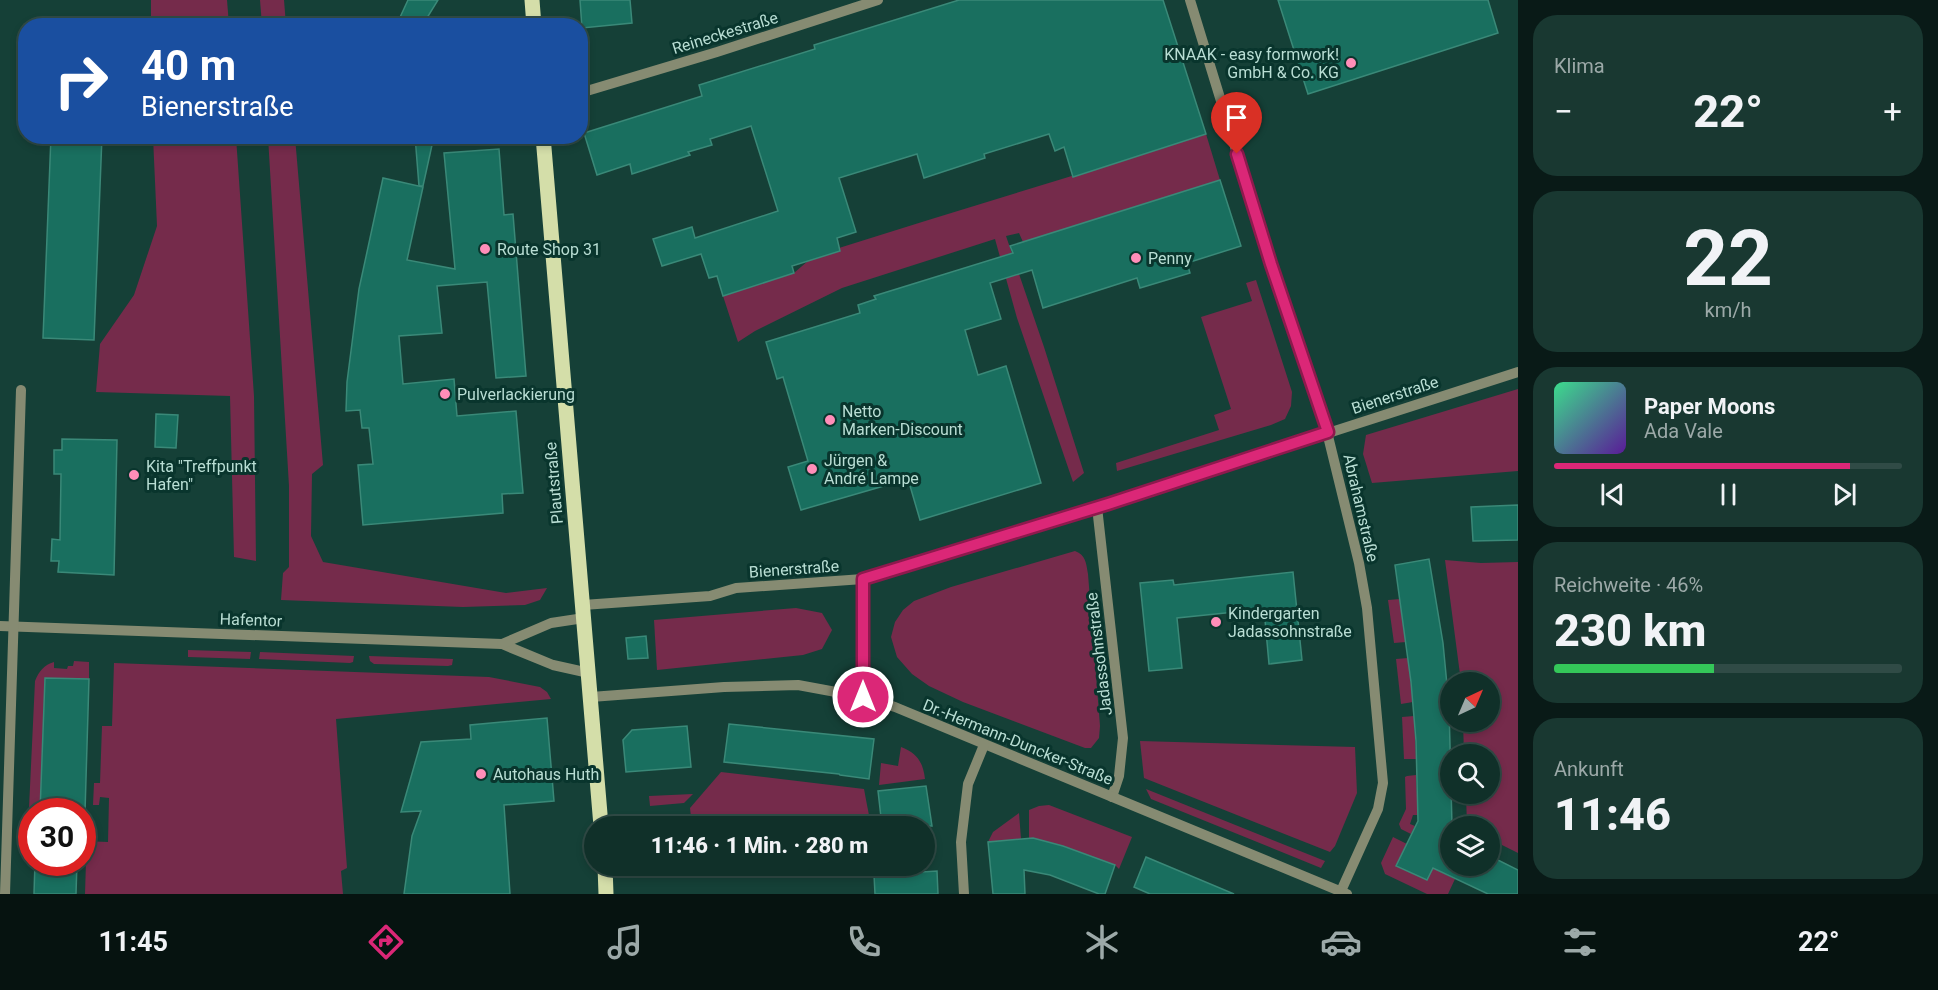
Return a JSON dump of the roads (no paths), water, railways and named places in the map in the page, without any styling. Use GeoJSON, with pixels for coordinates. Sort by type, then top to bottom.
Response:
{"type":"FeatureCollection","features":[{"type":"Feature","properties":{"kind":"main road"},"geometry":{"type":"LineString","coordinates":[[532,0],[533,18]]}},
{"type":"Feature","properties":{"kind":"main road","name":"Plautstraße"},"geometry":{"type":"LineString","coordinates":[[544,144],[600,816]]}},
{"type":"Feature","properties":{"kind":"main road"},"geometry":{"type":"LineString","coordinates":[[605,876],[606,894]]}},
{"type":"Feature","properties":{"kind":"street","name":"Reineckestraße"},"geometry":{"type":"LineString","coordinates":[[588,91],[878,0]]}},
{"type":"Feature","properties":{"kind":"street","name":"Abrahamstraße"},"geometry":{"type":"LineString","coordinates":[[1190,0],[1271,264],[1328,432],[1359,563],[1367,608],[1383,783],[1378,809],[1344,893]]}},
{"type":"Feature","properties":{"kind":"street","name":"Bienerstraße"},"geometry":{"type":"LineString","coordinates":[[583,611],[710,596],[735,588],[863,579],[1097,507],[1518,372]]}},
{"type":"Feature","properties":{"kind":"street"},"geometry":{"type":"LineString","coordinates":[[5,894],[21,390]]}},
{"type":"Feature","properties":{"kind":"street","name":"Jadassohnstraße"},"geometry":{"type":"LineString","coordinates":[[1097,507],[1123,738],[1119,776],[1112,797]]}},
{"type":"Feature","properties":{"kind":"street"},"geometry":{"type":"LineString","coordinates":[[863,579],[863,697]]}},
{"type":"Feature","properties":{"kind":"street","name":"Hafentor"},"geometry":{"type":"LineString","coordinates":[[502,644],[583,611]]}},
{"type":"Feature","properties":{"kind":"street","name":"Hafentor"},"geometry":{"type":"LineString","coordinates":[[0,626],[502,644],[553,665],[589,673]]}},
{"type":"Feature","properties":{"kind":"street","name":"Dr.-Hermann-Duncker-Straße"},"geometry":{"type":"LineString","coordinates":[[591,697],[724,687],[798,685],[863,697],[895,707],[1344,893]]}},
{"type":"Feature","properties":{"kind":"street"},"geometry":{"type":"LineString","coordinates":[[964,894],[961,842],[968,784],[984,745]]}},
{"type":"Feature","properties":{"kind":"place","name":"KNAAK - easy formwork! GmbH & Co. KG"},"geometry":{"type":"Point","coordinates":[1351,63]}},
{"type":"Feature","properties":{"kind":"place","name":"Route Shop 31"},"geometry":{"type":"Point","coordinates":[485,249]}},
{"type":"Feature","properties":{"kind":"place","name":"Penny"},"geometry":{"type":"Point","coordinates":[1136,258]}},
{"type":"Feature","properties":{"kind":"place","name":"Pulverlackierung"},"geometry":{"type":"Point","coordinates":[445,394]}},
{"type":"Feature","properties":{"kind":"place","name":"Netto Marken-Discount"},"geometry":{"type":"Point","coordinates":[830,420]}},
{"type":"Feature","properties":{"kind":"place","name":"Jürgen & André Lampe"},"geometry":{"type":"Point","coordinates":[812,469]}},
{"type":"Feature","properties":{"kind":"place","name":"Kita \"Treffpunkt Hafen\""},"geometry":{"type":"Point","coordinates":[134,475]}},
{"type":"Feature","properties":{"kind":"place","name":"Kindergarten Jadassohnstraße"},"geometry":{"type":"Point","coordinates":[1216,622]}},
{"type":"Feature","properties":{"kind":"place","name":"Autohaus Huth"},"geometry":{"type":"Point","coordinates":[481,774]}}]}
